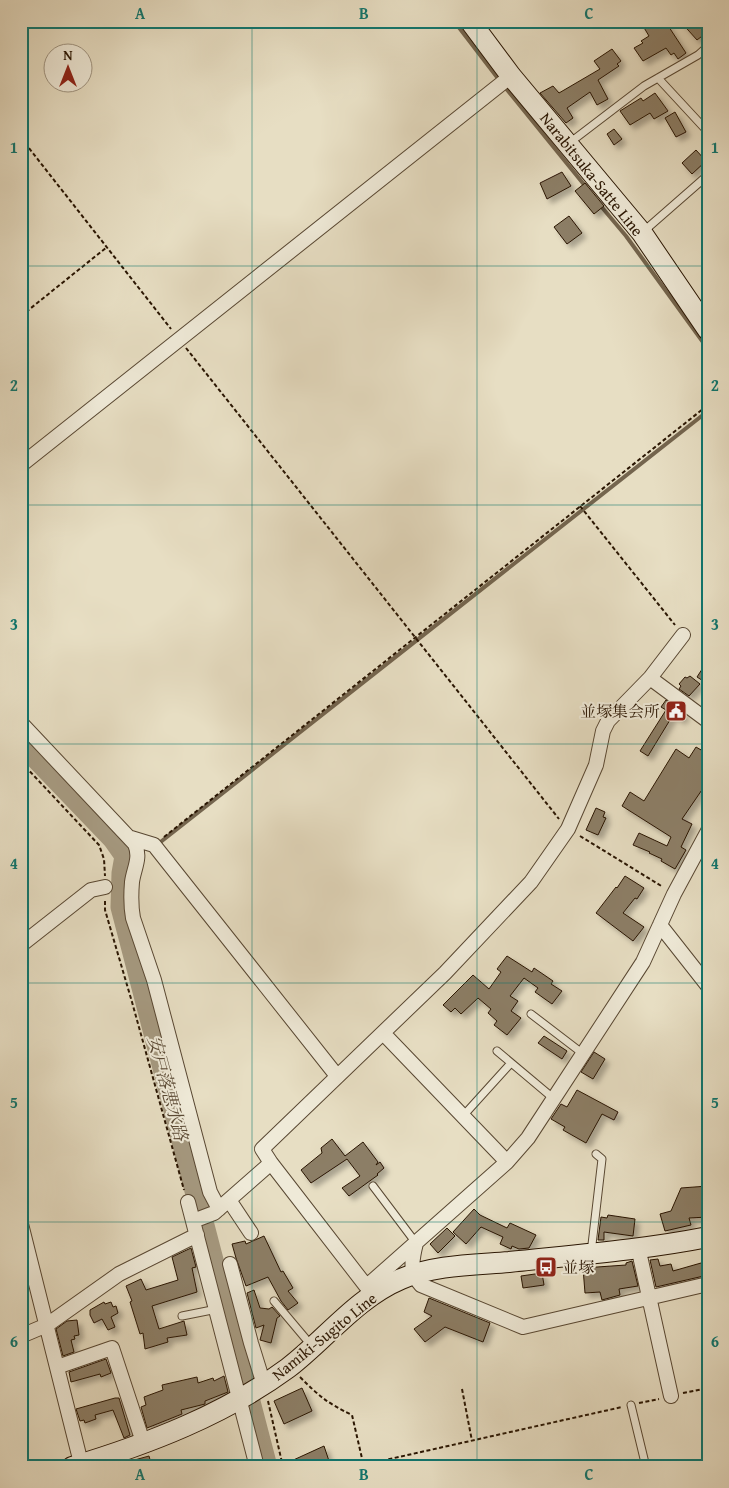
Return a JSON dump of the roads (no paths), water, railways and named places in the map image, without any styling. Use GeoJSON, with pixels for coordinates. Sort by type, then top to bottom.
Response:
{"type":"FeatureCollection","features":[{"type":"Feature","properties":{"kind":"main road","name":"Narabitsuka-Satte Line"},"geometry":{"type":"LineString","coordinates":[[470,21],[505,81],[568,144],[642,233],[708,330]]}},
{"type":"Feature","properties":{"kind":"main road","name":"Namiki-Sugito Line"},"geometry":{"type":"LineString","coordinates":[[239,1400],[264,1385],[313,1347],[370,1290],[414,1274],[440,1268],[591,1253],[708,1237]]}},
{"type":"Feature","properties":{"kind":"main road"},"geometry":{"type":"LineString","coordinates":[[79,1466],[198,1421],[239,1400]]}},
{"type":"Feature","properties":{"kind":"street"},"geometry":{"type":"LineString","coordinates":[[21,465],[505,81]]}},
{"type":"Feature","properties":{"kind":"street"},"geometry":{"type":"LineString","coordinates":[[683,634],[650,678],[608,721],[603,731],[596,765],[568,829],[532,882],[445,973],[262,1149],[370,1290],[416,1243],[508,1162],[528,1138],[643,962],[674,894],[708,831]]}},
{"type":"Feature","properties":{"kind":"street"},"geometry":{"type":"LineString","coordinates":[[650,678],[708,721]]}},
{"type":"Feature","properties":{"kind":"street"},"geometry":{"type":"LineString","coordinates":[[21,723],[131,838],[137,849],[138,857],[132,884],[131,910],[154,980],[210,1192],[221,1207],[251,1233]]}},
{"type":"Feature","properties":{"kind":"street"},"geometry":{"type":"LineString","coordinates":[[131,838],[154,845],[337,1076]]}},
{"type":"Feature","properties":{"kind":"street"},"geometry":{"type":"LineString","coordinates":[[21,945],[91,890],[105,887]]}},
{"type":"Feature","properties":{"kind":"street"},"geometry":{"type":"LineString","coordinates":[[660,925],[708,986]]}},
{"type":"Feature","properties":{"kind":"street"},"geometry":{"type":"LineString","coordinates":[[383,1032],[508,1162]]}},
{"type":"Feature","properties":{"kind":"street"},"geometry":{"type":"LineString","coordinates":[[21,1336],[47,1325],[119,1274],[195,1228],[271,1162]]}},
{"type":"Feature","properties":{"kind":"street"},"geometry":{"type":"LineString","coordinates":[[188,1202],[257,1467]]}},
{"type":"Feature","properties":{"kind":"street"},"geometry":{"type":"LineString","coordinates":[[21,1224],[47,1325],[79,1466]]}},
{"type":"Feature","properties":{"kind":"street"},"geometry":{"type":"LineString","coordinates":[[416,1243],[412,1259],[414,1274],[421,1285],[523,1327],[708,1284]]}},
{"type":"Feature","properties":{"kind":"street"},"geometry":{"type":"LineString","coordinates":[[638,1247],[671,1396]]}},
{"type":"Feature","properties":{"kind":"street"},"geometry":{"type":"LineString","coordinates":[[230,1264],[264,1385]]}},
{"type":"Feature","properties":{"kind":"street"},"geometry":{"type":"LineString","coordinates":[[57,1367],[112,1348],[143,1442]]}},
{"type":"Feature","properties":{"kind":"lane"},"geometry":{"type":"LineString","coordinates":[[568,144],[644,86],[698,55],[708,46]]}},
{"type":"Feature","properties":{"kind":"lane"},"geometry":{"type":"LineString","coordinates":[[658,78],[708,132]]}},
{"type":"Feature","properties":{"kind":"lane"},"geometry":{"type":"LineString","coordinates":[[642,233],[708,174]]}},
{"type":"Feature","properties":{"kind":"lane"},"geometry":{"type":"LineString","coordinates":[[531,1014],[582,1053]]}},
{"type":"Feature","properties":{"kind":"lane"},"geometry":{"type":"LineString","coordinates":[[497,1051],[553,1098]]}},
{"type":"Feature","properties":{"kind":"lane"},"geometry":{"type":"LineString","coordinates":[[463,1116],[511,1063]]}},
{"type":"Feature","properties":{"kind":"lane"},"geometry":{"type":"LineString","coordinates":[[591,1253],[602,1159],[596,1154]]}},
{"type":"Feature","properties":{"kind":"lane"},"geometry":{"type":"LineString","coordinates":[[373,1186],[416,1243]]}},
{"type":"Feature","properties":{"kind":"lane"},"geometry":{"type":"LineString","coordinates":[[274,1301],[313,1347]]}},
{"type":"Feature","properties":{"kind":"lane"},"geometry":{"type":"LineString","coordinates":[[182,1316],[217,1310]]}},
{"type":"Feature","properties":{"kind":"lane"},"geometry":{"type":"LineString","coordinates":[[631,1405],[646,1467]]}},
{"type":"Feature","properties":{"kind":"waterway"},"geometry":{"type":"LineString","coordinates":[[454,21],[500,81]]}},
{"type":"Feature","properties":{"kind":"waterway"},"geometry":{"type":"LineString","coordinates":[[504,86],[586,187]]}},
{"type":"Feature","properties":{"kind":"waterway"},"geometry":{"type":"LineString","coordinates":[[600,205],[626,236],[708,349]]}},
{"type":"Feature","properties":{"kind":"waterway"},"geometry":{"type":"LineString","coordinates":[[158,844],[708,411]]}},
{"type":"Feature","properties":{"kind":"waterway","name":"安戸落悪水路"},"geometry":{"type":"LineString","coordinates":[[21,743],[113,839],[125,856],[122,873],[121,907],[267,1467]]}},
{"type":"Feature","properties":{"kind":"waterway","name":"安戸落悪水路"},"geometry":{"type":"LineString","coordinates":[[122,873],[130,866]]}},
{"type":"Feature","properties":{"kind":"place","name":"並塚集会所"},"geometry":{"type":"Point","coordinates":[676,711]}},
{"type":"Feature","properties":{"kind":"place","name":"並塚"},"geometry":{"type":"Point","coordinates":[546,1267]}}]}
